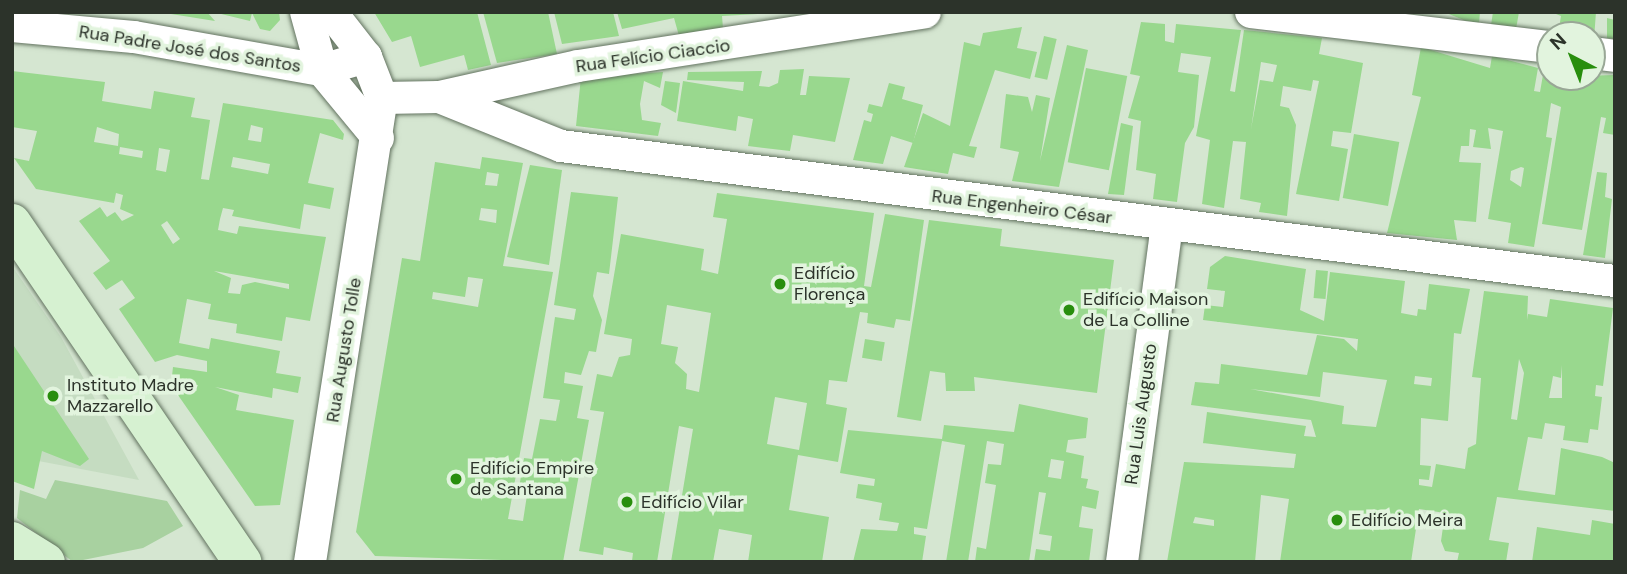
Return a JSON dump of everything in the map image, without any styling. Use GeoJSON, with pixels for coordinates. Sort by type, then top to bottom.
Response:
{"type":"FeatureCollection","features":[{"type":"Feature","properties":{"kind":"street"},"geometry":{"type":"LineString","coordinates":[[306,12],[322,70],[378,138]]}},
{"type":"Feature","properties":{"kind":"street","name":"Rua Augusto Tolle"},"geometry":{"type":"LineString","coordinates":[[310,562],[378,138],[382,98],[366,57],[331,12]]}},
{"type":"Feature","properties":{"kind":"street","name":"Rua Felício Ciaccio"},"geometry":{"type":"LineString","coordinates":[[382,98],[439,97],[578,66],[925,12]]}},
{"type":"Feature","properties":{"kind":"street"},"geometry":{"type":"LineString","coordinates":[[1251,12],[1536,45]]}},
{"type":"Feature","properties":{"kind":"street","name":"Rua Padre José dos Santos"},"geometry":{"type":"LineString","coordinates":[[12,26],[134,37],[322,70],[366,57]]}},
{"type":"Feature","properties":{"kind":"street","name":"Rua Engenheiro César"},"geometry":{"type":"LineString","coordinates":[[439,97],[561,146],[1615,282]]}},
{"type":"Feature","properties":{"kind":"street"},"geometry":{"type":"LineString","coordinates":[[12,223],[242,562]]}},
{"type":"Feature","properties":{"kind":"street","name":"Rua Luis Augusto"},"geometry":{"type":"LineString","coordinates":[[1122,562],[1167,225]]}},
{"type":"Feature","properties":{"kind":"street"},"geometry":{"type":"LineString","coordinates":[[12,541],[46,562]]}},
{"type":"Feature","properties":{"kind":"shaded area","name":"Instituto Madre Mazzarello"},"geometry":{"type":"Polygon","coordinates":[[[12,266],[61,337],[139,480],[12,456],[12,266]]]}},
{"type":"Feature","properties":{"kind":"green space"},"geometry":{"type":"Polygon","coordinates":[[[55,480],[167,501],[183,526],[143,548],[73,562],[17,518],[20,490],[46,499],[55,480]]]}},
{"type":"Feature","properties":{"kind":"building"},"geometry":{"type":"Polygon","coordinates":[[[207,12],[215,21],[171,14],[207,12]]]}},
{"type":"Feature","properties":{"kind":"building"},"geometry":{"type":"Polygon","coordinates":[[[213,12],[279,12],[280,20],[270,31],[260,29],[252,13],[250,21],[213,12]]]}},
{"type":"Feature","properties":{"kind":"building"},"geometry":{"type":"Polygon","coordinates":[[[374,12],[477,12],[491,65],[468,70],[464,55],[420,67],[411,36],[392,42],[374,12]]]}},
{"type":"Feature","properties":{"kind":"building"},"geometry":{"type":"Polygon","coordinates":[[[483,12],[548,12],[557,54],[497,63],[483,12]]]}},
{"type":"Feature","properties":{"kind":"building"},"geometry":{"type":"Polygon","coordinates":[[[554,12],[613,12],[619,36],[562,44],[554,12]]]}},
{"type":"Feature","properties":{"kind":"building"},"geometry":{"type":"Polygon","coordinates":[[[617,12],[758,14],[722,16],[724,41],[681,43],[674,18],[622,29],[617,12]]]}},
{"type":"Feature","properties":{"kind":"building"},"geometry":{"type":"Polygon","coordinates":[[[1444,12],[1480,12],[1479,23],[1466,21],[1444,12]]]}},
{"type":"Feature","properties":{"kind":"building"},"geometry":{"type":"Polygon","coordinates":[[[1493,12],[1519,12],[1516,29],[1491,25],[1493,12]]]}},
{"type":"Feature","properties":{"kind":"building"},"geometry":{"type":"Polygon","coordinates":[[[1551,12],[1596,12],[1595,21],[1560,21],[1561,16],[1551,12]]]}},
{"type":"Feature","properties":{"kind":"building"},"geometry":{"type":"Polygon","coordinates":[[[1607,18],[1615,20],[1615,39],[1607,38],[1607,18]]]}},
{"type":"Feature","properties":{"kind":"building"},"geometry":{"type":"Polygon","coordinates":[[[1141,22],[1165,24],[1165,41],[1174,43],[1176,24],[1241,30],[1230,91],[1235,92],[1244,30],[1322,38],[1319,54],[1363,63],[1351,133],[1333,131],[1331,146],[1348,149],[1339,201],[1296,194],[1319,81],[1313,80],[1311,91],[1283,86],[1280,106],[1289,108],[1296,125],[1287,216],[1259,212],[1261,203],[1240,199],[1246,142],[1233,141],[1224,208],[1202,204],[1210,140],[1196,136],[1211,57],[1181,53],[1178,72],[1199,75],[1194,127],[1185,143],[1177,202],[1153,199],[1156,174],[1136,170],[1141,121],[1128,118],[1140,76],[1130,74],[1141,22]],[[1261,62],[1251,129],[1260,80],[1273,82],[1277,65],[1261,62]]]}},
{"type":"Feature","properties":{"kind":"building"},"geometry":{"type":"Polygon","coordinates":[[[1022,27],[1017,48],[1037,52],[1030,79],[995,70],[969,146],[977,147],[974,158],[953,153],[948,174],[904,167],[923,113],[950,126],[964,42],[980,46],[983,33],[1022,27]]]}},
{"type":"Feature","properties":{"kind":"building"},"geometry":{"type":"Polygon","coordinates":[[[1044,36],[1057,39],[1047,80],[1035,77],[1044,36]]]}},
{"type":"Feature","properties":{"kind":"building"},"geometry":{"type":"Polygon","coordinates":[[[1067,45],[1088,50],[1059,187],[1012,181],[1019,152],[1000,148],[1006,94],[1028,97],[1032,112],[1036,95],[1050,98],[1040,161],[1067,45]]]}},
{"type":"Feature","properties":{"kind":"building"},"geometry":{"type":"Polygon","coordinates":[[[1421,47],[1490,68],[1492,56],[1536,67],[1534,91],[1540,92],[1606,91],[1606,75],[1615,75],[1615,135],[1603,133],[1606,118],[1601,117],[1582,230],[1542,224],[1561,107],[1551,103],[1546,137],[1552,138],[1534,247],[1508,243],[1511,223],[1488,219],[1503,131],[1488,128],[1491,149],[1473,147],[1476,130],[1470,129],[1469,146],[1461,146],[1459,162],[1481,163],[1476,222],[1454,220],[1457,240],[1387,233],[1421,97],[1412,95],[1421,47]],[[1521,167],[1511,171],[1510,180],[1521,187],[1524,168],[1521,167]]]}},
{"type":"Feature","properties":{"kind":"building"},"geometry":{"type":"Polygon","coordinates":[[[1086,68],[1127,76],[1109,170],[1068,162],[1086,68]]]}},
{"type":"Feature","properties":{"kind":"building"},"geometry":{"type":"Polygon","coordinates":[[[804,69],[800,95],[806,95],[809,76],[850,78],[835,142],[793,135],[790,151],[748,146],[753,119],[738,116],[736,131],[677,121],[683,81],[743,91],[744,82],[687,80],[688,72],[762,71],[759,86],[769,87],[778,83],[780,70],[804,69]]]}},
{"type":"Feature","properties":{"kind":"building"},"geometry":{"type":"Polygon","coordinates":[[[12,71],[105,82],[102,101],[151,109],[154,91],[195,98],[191,117],[210,120],[201,179],[209,180],[223,103],[333,120],[344,134],[343,140],[320,133],[308,183],[334,188],[330,209],[304,204],[300,229],[232,216],[234,210],[223,208],[218,230],[237,234],[239,226],[326,237],[310,321],[286,317],[282,341],[236,333],[237,324],[208,319],[211,304],[187,299],[179,343],[209,349],[211,338],[280,351],[276,373],[301,377],[298,393],[273,388],[272,398],[215,387],[239,395],[236,410],[294,420],[280,505],[255,506],[171,385],[173,367],[207,372],[207,361],[177,355],[155,362],[119,309],[135,298],[122,280],[106,290],[93,273],[110,261],[79,221],[100,207],[107,217],[115,212],[122,221],[134,215],[120,209],[123,195],[116,193],[114,203],[36,189],[14,158],[29,161],[37,131],[12,127],[12,71]],[[251,125],[248,140],[261,142],[263,128],[251,125]],[[97,127],[94,142],[118,146],[119,134],[97,127]],[[120,147],[119,154],[142,158],[143,151],[120,147]],[[159,148],[156,170],[166,172],[170,150],[159,148]],[[233,157],[231,167],[268,174],[270,164],[233,157]],[[167,221],[161,225],[173,244],[180,239],[167,221]],[[214,271],[231,278],[228,293],[240,294],[242,285],[255,282],[289,289],[289,284],[214,271]]]}},
{"type":"Feature","properties":{"kind":"building"},"geometry":{"type":"Polygon","coordinates":[[[663,72],[660,88],[644,81],[640,104],[642,120],[661,123],[658,136],[576,126],[581,77],[663,72]]]}},
{"type":"Feature","properties":{"kind":"building"},"geometry":{"type":"Polygon","coordinates":[[[665,81],[680,83],[676,113],[661,105],[665,81]]]}},
{"type":"Feature","properties":{"kind":"building"},"geometry":{"type":"Polygon","coordinates":[[[889,83],[905,87],[902,99],[923,105],[913,143],[891,136],[883,164],[853,160],[864,120],[871,122],[873,114],[867,112],[869,104],[882,107],[889,83]]]}},
{"type":"Feature","properties":{"kind":"building"},"geometry":{"type":"Polygon","coordinates":[[[1121,123],[1133,126],[1124,195],[1108,194],[1121,123]]]}},
{"type":"Feature","properties":{"kind":"building"},"geometry":{"type":"Polygon","coordinates":[[[1354,134],[1399,142],[1388,206],[1343,198],[1354,134]]]}},
{"type":"Feature","properties":{"kind":"building"},"geometry":{"type":"Polygon","coordinates":[[[482,157],[523,163],[503,266],[553,272],[508,519],[523,521],[527,495],[518,494],[524,458],[532,459],[540,419],[556,421],[560,400],[543,398],[555,317],[574,320],[576,309],[554,305],[571,192],[618,197],[609,274],[597,272],[593,296],[602,320],[596,352],[589,351],[581,375],[565,372],[564,383],[583,386],[577,418],[589,420],[563,562],[375,556],[356,532],[402,258],[420,261],[435,162],[480,169],[482,157]],[[487,172],[485,185],[497,186],[499,174],[487,172]],[[481,208],[479,220],[496,223],[497,210],[481,208]],[[468,277],[465,297],[433,292],[432,299],[478,307],[483,279],[468,277]]]}},
{"type":"Feature","properties":{"kind":"building"},"geometry":{"type":"Polygon","coordinates":[[[530,165],[562,170],[549,265],[507,257],[530,165]]]}},
{"type":"Feature","properties":{"kind":"building"},"geometry":{"type":"Polygon","coordinates":[[[1597,172],[1607,173],[1605,197],[1612,199],[1605,258],[1583,255],[1597,172]]]}},
{"type":"Feature","properties":{"kind":"building"},"geometry":{"type":"Polygon","coordinates":[[[717,193],[874,213],[864,286],[871,287],[885,214],[924,220],[910,321],[896,319],[894,328],[867,323],[868,313],[860,312],[847,382],[829,380],[826,404],[847,408],[838,462],[798,455],[789,510],[829,517],[822,562],[748,562],[752,535],[719,529],[713,562],[671,562],[693,429],[679,426],[657,562],[632,561],[633,553],[604,547],[603,555],[579,551],[604,412],[590,410],[597,374],[612,377],[619,357],[630,355],[632,339],[604,334],[621,234],[704,249],[701,270],[718,274],[727,219],[713,217],[717,193]],[[667,305],[661,344],[678,347],[675,363],[687,374],[686,389],[699,392],[711,313],[667,305]],[[775,397],[767,444],[799,450],[807,403],[775,397]]]}},
{"type":"Feature","properties":{"kind":"building"},"geometry":{"type":"Polygon","coordinates":[[[929,220],[1002,229],[1000,246],[1114,260],[1097,393],[974,377],[975,391],[946,391],[945,373],[930,371],[921,421],[897,417],[929,220]]]}},
{"type":"Feature","properties":{"kind":"building"},"geometry":{"type":"Polygon","coordinates":[[[1225,256],[1306,269],[1300,310],[1324,321],[1330,272],[1405,281],[1401,313],[1417,316],[1418,309],[1426,310],[1429,284],[1470,289],[1461,334],[1454,333],[1448,421],[1421,418],[1420,465],[1431,466],[1429,480],[1419,479],[1419,485],[1432,487],[1436,464],[1465,469],[1468,448],[1476,444],[1481,378],[1472,377],[1484,291],[1528,296],[1527,320],[1528,314],[1547,317],[1550,299],[1613,308],[1603,386],[1596,385],[1595,396],[1602,397],[1598,430],[1590,429],[1588,443],[1563,440],[1565,426],[1545,423],[1542,439],[1528,437],[1518,490],[1555,495],[1561,448],[1602,457],[1615,463],[1615,511],[1497,497],[1489,540],[1509,543],[1506,562],[1457,562],[1459,553],[1445,551],[1441,541],[1445,513],[1419,509],[1411,562],[1280,562],[1289,499],[1261,495],[1255,562],[1167,562],[1184,462],[1294,468],[1296,454],[1203,443],[1207,412],[1306,426],[1304,436],[1316,437],[1311,420],[1191,405],[1195,382],[1219,384],[1221,364],[1307,375],[1317,335],[1344,339],[1357,351],[1358,339],[1203,320],[1205,305],[1223,307],[1225,291],[1207,289],[1210,267],[1225,256]],[[1519,359],[1511,419],[1517,420],[1524,373],[1519,359]],[[1562,365],[1561,378],[1553,376],[1549,398],[1562,398],[1562,365]],[[1323,372],[1320,397],[1250,389],[1344,406],[1342,424],[1376,427],[1387,380],[1323,372]],[[1415,376],[1414,384],[1431,386],[1432,378],[1415,376]],[[1195,517],[1193,523],[1214,526],[1214,520],[1195,517]]]}},
{"type":"Feature","properties":{"kind":"building"},"geometry":{"type":"Polygon","coordinates":[[[1316,270],[1328,271],[1326,299],[1314,298],[1316,270]]]}},
{"type":"Feature","properties":{"kind":"building"},"geometry":{"type":"Polygon","coordinates":[[[865,339],[885,342],[882,361],[862,358],[865,339]]]}},
{"type":"Feature","properties":{"kind":"building"},"geometry":{"type":"Polygon","coordinates":[[[12,343],[89,459],[80,466],[42,451],[34,489],[12,481],[12,343]]]}},
{"type":"Feature","properties":{"kind":"building"},"geometry":{"type":"Polygon","coordinates":[[[1019,404],[1088,418],[1086,438],[1068,440],[1066,452],[1084,456],[1081,478],[1088,479],[1086,488],[1099,491],[1096,509],[1082,506],[1079,527],[1093,529],[1089,562],[1034,562],[1036,549],[1050,551],[1052,536],[1039,534],[1046,493],[1039,492],[1029,562],[975,562],[977,547],[986,549],[996,485],[985,483],[988,464],[1001,465],[1004,444],[987,441],[968,562],[946,562],[965,445],[942,441],[927,529],[914,527],[914,534],[926,536],[922,562],[853,562],[861,529],[897,531],[899,523],[879,520],[882,503],[856,498],[858,484],[874,486],[875,479],[840,473],[848,430],[942,439],[944,425],[1014,432],[1019,404]],[[1051,459],[1048,477],[1061,479],[1064,461],[1051,459]]]}},
{"type":"Feature","properties":{"kind":"building"},"geometry":{"type":"Polygon","coordinates":[[[1592,520],[1615,524],[1615,562],[1532,562],[1537,527],[1590,535],[1592,520]]]}},
{"type":"Feature","properties":{"kind":"place","name":"Edifício Florença"},"geometry":{"type":"Point","coordinates":[780,284]}},
{"type":"Feature","properties":{"kind":"place","name":"Edifício Maison de La Colline"},"geometry":{"type":"Point","coordinates":[1069,310]}},
{"type":"Feature","properties":{"kind":"place","name":"Instituto Madre Mazzarello"},"geometry":{"type":"Point","coordinates":[53,396]}},
{"type":"Feature","properties":{"kind":"place","name":"Edifício Empire de Santana"},"geometry":{"type":"Point","coordinates":[456,479]}},
{"type":"Feature","properties":{"kind":"place","name":"Edifício Vilar"},"geometry":{"type":"Point","coordinates":[627,502]}},
{"type":"Feature","properties":{"kind":"place","name":"Edifício Meira"},"geometry":{"type":"Point","coordinates":[1337,520]}}]}
